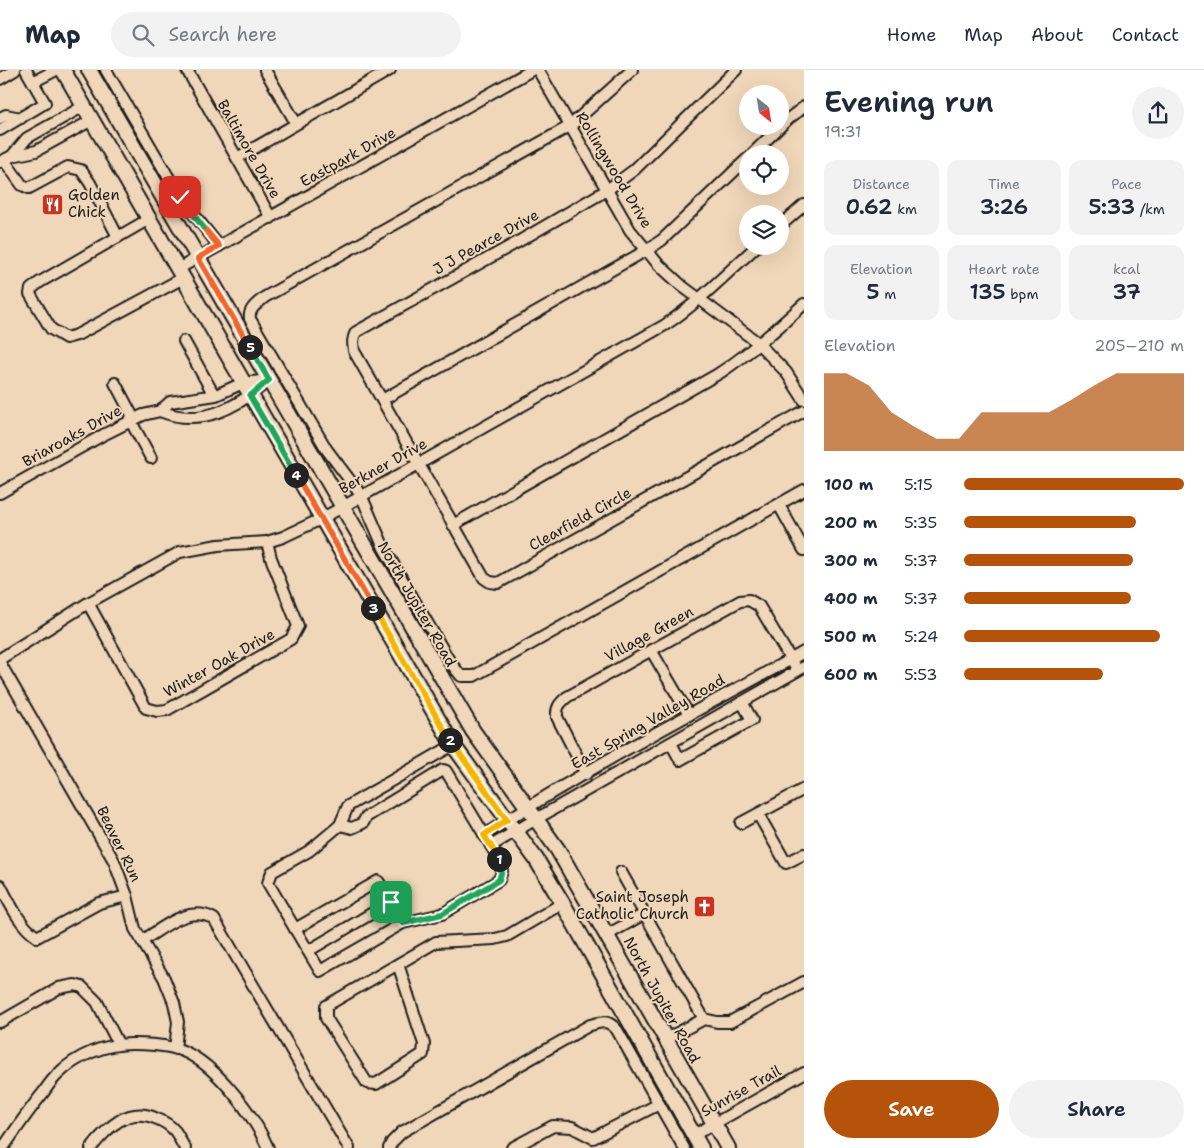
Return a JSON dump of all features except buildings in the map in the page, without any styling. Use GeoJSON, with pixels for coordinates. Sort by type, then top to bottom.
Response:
{"type":"FeatureCollection","features":[{"type":"Feature","properties":{"kind":"main road"},"geometry":{"type":"LineString","coordinates":[[63,70],[453,745],[536,859],[563,903],[701,1148]]}},
{"type":"Feature","properties":{"kind":"main road","name":"North Jupiter Road"},"geometry":{"type":"LineString","coordinates":[[89,70],[473,731],[558,850],[728,1148]]}},
{"type":"Feature","properties":{"kind":"main road"},"geometry":{"type":"LineString","coordinates":[[84,106],[108,104]]}},
{"type":"Feature","properties":{"kind":"main road"},"geometry":{"type":"LineString","coordinates":[[92,120],[108,104]]}},
{"type":"Feature","properties":{"kind":"main road"},"geometry":{"type":"LineString","coordinates":[[587,946],[607,935]]}},
{"type":"Feature","properties":{"kind":"main road"},"geometry":{"type":"LineString","coordinates":[[646,1051],[666,1039]]}},
{"type":"Feature","properties":{"kind":"street"},"geometry":{"type":"LineString","coordinates":[[0,79],[15,70]]}},
{"type":"Feature","properties":{"kind":"street"},"geometry":{"type":"LineString","coordinates":[[0,130],[45,103],[26,70]]}},
{"type":"Feature","properties":{"kind":"street"},"geometry":{"type":"LineString","coordinates":[[33,82],[56,70]]}},
{"type":"Feature","properties":{"kind":"street"},"geometry":{"type":"LineString","coordinates":[[106,70],[180,197],[219,246]]}},
{"type":"Feature","properties":{"kind":"street","name":"Baltimore Drive"},"geometry":{"type":"LineString","coordinates":[[187,70],[271,218]]}},
{"type":"Feature","properties":{"kind":"street"},"geometry":{"type":"LineString","coordinates":[[265,70],[296,123]]}},
{"type":"Feature","properties":{"kind":"street"},"geometry":{"type":"LineString","coordinates":[[237,158],[390,70]]}},
{"type":"Feature","properties":{"kind":"street","name":"Eastpark Drive"},"geometry":{"type":"LineString","coordinates":[[118,237],[40,282],[31,290],[30,294],[52,329],[58,334],[66,338],[77,335],[180,273],[198,258],[532,70]]}},
{"type":"Feature","properties":{"kind":"street","name":"Rollingwood Drive"},"geometry":{"type":"LineString","coordinates":[[538,70],[630,230],[658,264],[698,298],[760,344],[786,372],[804,400]]}},
{"type":"Feature","properties":{"kind":"street"},"geometry":{"type":"LineString","coordinates":[[632,70],[570,126],[265,297],[251,310],[249,314],[250,319],[336,463],[361,495],[390,560],[450,662],[459,674],[466,677],[474,676],[804,490]]}},
{"type":"Feature","properties":{"kind":"street","name":"J J Pearce Drive"},"geometry":{"type":"LineString","coordinates":[[419,464],[354,351],[353,337],[356,332],[607,190],[634,170],[736,70]]}},
{"type":"Feature","properties":{"kind":"street"},"geometry":{"type":"LineString","coordinates":[[5,160],[28,138],[84,106]]}},
{"type":"Feature","properties":{"kind":"street"},"geometry":{"type":"LineString","coordinates":[[761,145],[788,119],[804,107]]}},
{"type":"Feature","properties":{"kind":"street"},"geometry":{"type":"LineString","coordinates":[[0,118],[6,114],[21,118]]}},
{"type":"Feature","properties":{"kind":"street"},"geometry":{"type":"LineString","coordinates":[[5,160],[36,151],[92,120]]}},
{"type":"Feature","properties":{"kind":"street"},"geometry":{"type":"LineString","coordinates":[[5,160],[22,185],[29,188],[68,167],[81,170],[90,183],[118,237],[149,219]]}},
{"type":"Feature","properties":{"kind":"street"},"geometry":{"type":"LineString","coordinates":[[382,400],[647,250],[662,240],[739,167]]}},
{"type":"Feature","properties":{"kind":"street"},"geometry":{"type":"LineString","coordinates":[[789,218],[804,205]]}},
{"type":"Feature","properties":{"kind":"street","name":"Berkner Drive"},"geometry":{"type":"LineString","coordinates":[[0,661],[88,604],[180,552],[218,544],[267,542],[283,537],[321,519],[665,325],[685,312],[747,255]]}},
{"type":"Feature","properties":{"kind":"street"},"geometry":{"type":"LineString","coordinates":[[453,525],[695,388],[740,360],[804,304]]}},
{"type":"Feature","properties":{"kind":"street"},"geometry":{"type":"LineString","coordinates":[[184,341],[214,395]]}},
{"type":"Feature","properties":{"kind":"street"},"geometry":{"type":"LineString","coordinates":[[160,411],[174,417],[206,416],[220,412],[250,396],[269,380]]}},
{"type":"Feature","properties":{"kind":"street","name":"Briaroaks Drive"},"geometry":{"type":"LineString","coordinates":[[0,493],[132,419],[143,414],[160,411],[170,402],[214,395],[243,382],[269,380]]}},
{"type":"Feature","properties":{"kind":"street"},"geometry":{"type":"LineString","coordinates":[[114,383],[151,458]]}},
{"type":"Feature","properties":{"kind":"street","name":"Clearfield Circle"},"geometry":{"type":"LineString","coordinates":[[419,464],[484,578],[490,582],[498,583],[804,411]]}},
{"type":"Feature","properties":{"kind":"street"},"geometry":{"type":"LineString","coordinates":[[779,505],[804,550]]}},
{"type":"Feature","properties":{"kind":"street","name":"Winter Oak Drive"},"geometry":{"type":"LineString","coordinates":[[88,604],[146,708],[157,711],[167,710],[291,639],[298,626],[271,558],[267,542]]}},
{"type":"Feature","properties":{"kind":"street","name":"Village Green"},"geometry":{"type":"LineString","coordinates":[[586,774],[557,717],[556,710],[559,704],[567,697],[740,600],[750,600],[759,606],[797,655],[802,668]]}},
{"type":"Feature","properties":{"kind":"street"},"geometry":{"type":"LineString","coordinates":[[651,650],[689,714]]}},
{"type":"Feature","properties":{"kind":"street","name":"East Spring Valley Road"},"geometry":{"type":"LineString","coordinates":[[491,846],[516,831],[532,813],[586,774],[689,714],[797,655]]}},
{"type":"Feature","properties":{"kind":"street","name":"Beaver Run"},"geometry":{"type":"LineString","coordinates":[[0,661],[114,861],[127,896],[135,929],[164,978],[174,1003],[178,1022],[175,1049]]}},
{"type":"Feature","properties":{"kind":"street","name":"East Spring Valley Road"},"geometry":{"type":"LineString","coordinates":[[484,835],[507,820],[532,813],[671,743],[802,668]]}},
{"type":"Feature","properties":{"kind":"street"},"geometry":{"type":"LineString","coordinates":[[671,743],[680,760],[752,720],[742,702]]}},
{"type":"Feature","properties":{"kind":"street"},"geometry":{"type":"LineString","coordinates":[[340,826],[352,828],[363,822],[366,817],[443,770],[448,774],[500,861],[502,870],[499,880],[442,914],[403,923],[320,971],[268,884],[272,872],[309,850],[340,826],[348,806],[453,745]]}},
{"type":"Feature","properties":{"kind":"street"},"geometry":{"type":"LineString","coordinates":[[741,823],[804,789]]}},
{"type":"Feature","properties":{"kind":"street"},"geometry":{"type":"LineString","coordinates":[[758,814],[786,863],[804,854]]}},
{"type":"Feature","properties":{"kind":"street"},"geometry":{"type":"LineString","coordinates":[[621,872],[704,1019]]}},
{"type":"Feature","properties":{"kind":"street"},"geometry":{"type":"LineString","coordinates":[[295,929],[378,881],[403,923]]}},
{"type":"Feature","properties":{"kind":"street"},"geometry":{"type":"LineString","coordinates":[[0,885],[29,932],[37,938],[99,903],[127,896]]}},
{"type":"Feature","properties":{"kind":"street"},"geometry":{"type":"LineString","coordinates":[[308,951],[391,902]]}},
{"type":"Feature","properties":{"kind":"street"},"geometry":{"type":"LineString","coordinates":[[398,964],[424,1044],[423,1054],[376,1084],[367,1083],[326,1018],[326,1006],[398,964],[436,942],[495,939],[507,936],[563,903]]}},
{"type":"Feature","properties":{"kind":"street"},"geometry":{"type":"LineString","coordinates":[[142,940],[183,916],[193,913],[206,915],[214,919],[349,1148]]}},
{"type":"Feature","properties":{"kind":"street"},"geometry":{"type":"LineString","coordinates":[[607,935],[644,914]]}},
{"type":"Feature","properties":{"kind":"street"},"geometry":{"type":"LineString","coordinates":[[666,1039],[704,1019],[724,1023],[730,1022],[804,982]]}},
{"type":"Feature","properties":{"kind":"street"},"geometry":{"type":"LineString","coordinates":[[0,1022],[59,988],[75,985],[82,987],[97,1002],[120,1045]]}},
{"type":"Feature","properties":{"kind":"street"},"geometry":{"type":"LineString","coordinates":[[389,1148],[402,1132],[590,1025],[604,1022],[610,1023],[617,1030],[684,1148]]}},
{"type":"Feature","properties":{"kind":"street"},"geometry":{"type":"LineString","coordinates":[[3,1148],[57,1074],[83,1056],[105,1047],[142,1044],[175,1049],[189,1055],[212,1070],[234,1092],[268,1148]]}},
{"type":"Feature","properties":{"kind":"street","name":"Sunrise Trail"},"geometry":{"type":"LineString","coordinates":[[694,1135],[804,1073]]}},
{"type":"Feature","properties":{"kind":"street"},"geometry":{"type":"LineString","coordinates":[[512,1148],[553,1126],[572,1127],[593,1138],[659,1104]]}},
{"type":"Feature","properties":{"kind":"street"},"geometry":{"type":"LineString","coordinates":[[91,1148],[113,1123],[139,1113],[147,1114],[168,1124],[175,1131],[185,1148]]}},
{"type":"Feature","properties":{"kind":"place","name":"Golden Chick"},"geometry":{"type":"Point","coordinates":[52,204]}},
{"type":"Feature","properties":{"kind":"place","name":"Saint Joseph Catholic Church"},"geometry":{"type":"Point","coordinates":[705,906]}},
{"type":"Feature","properties":{"kind":"route"},"geometry":{"type":"LineString","coordinates":[[180,197],[219,246],[198,258],[269,380],[250,396],[453,745],[474,777],[507,820],[484,835],[500,861],[502,870],[499,880],[442,914],[403,923],[391,902]]}}]}
